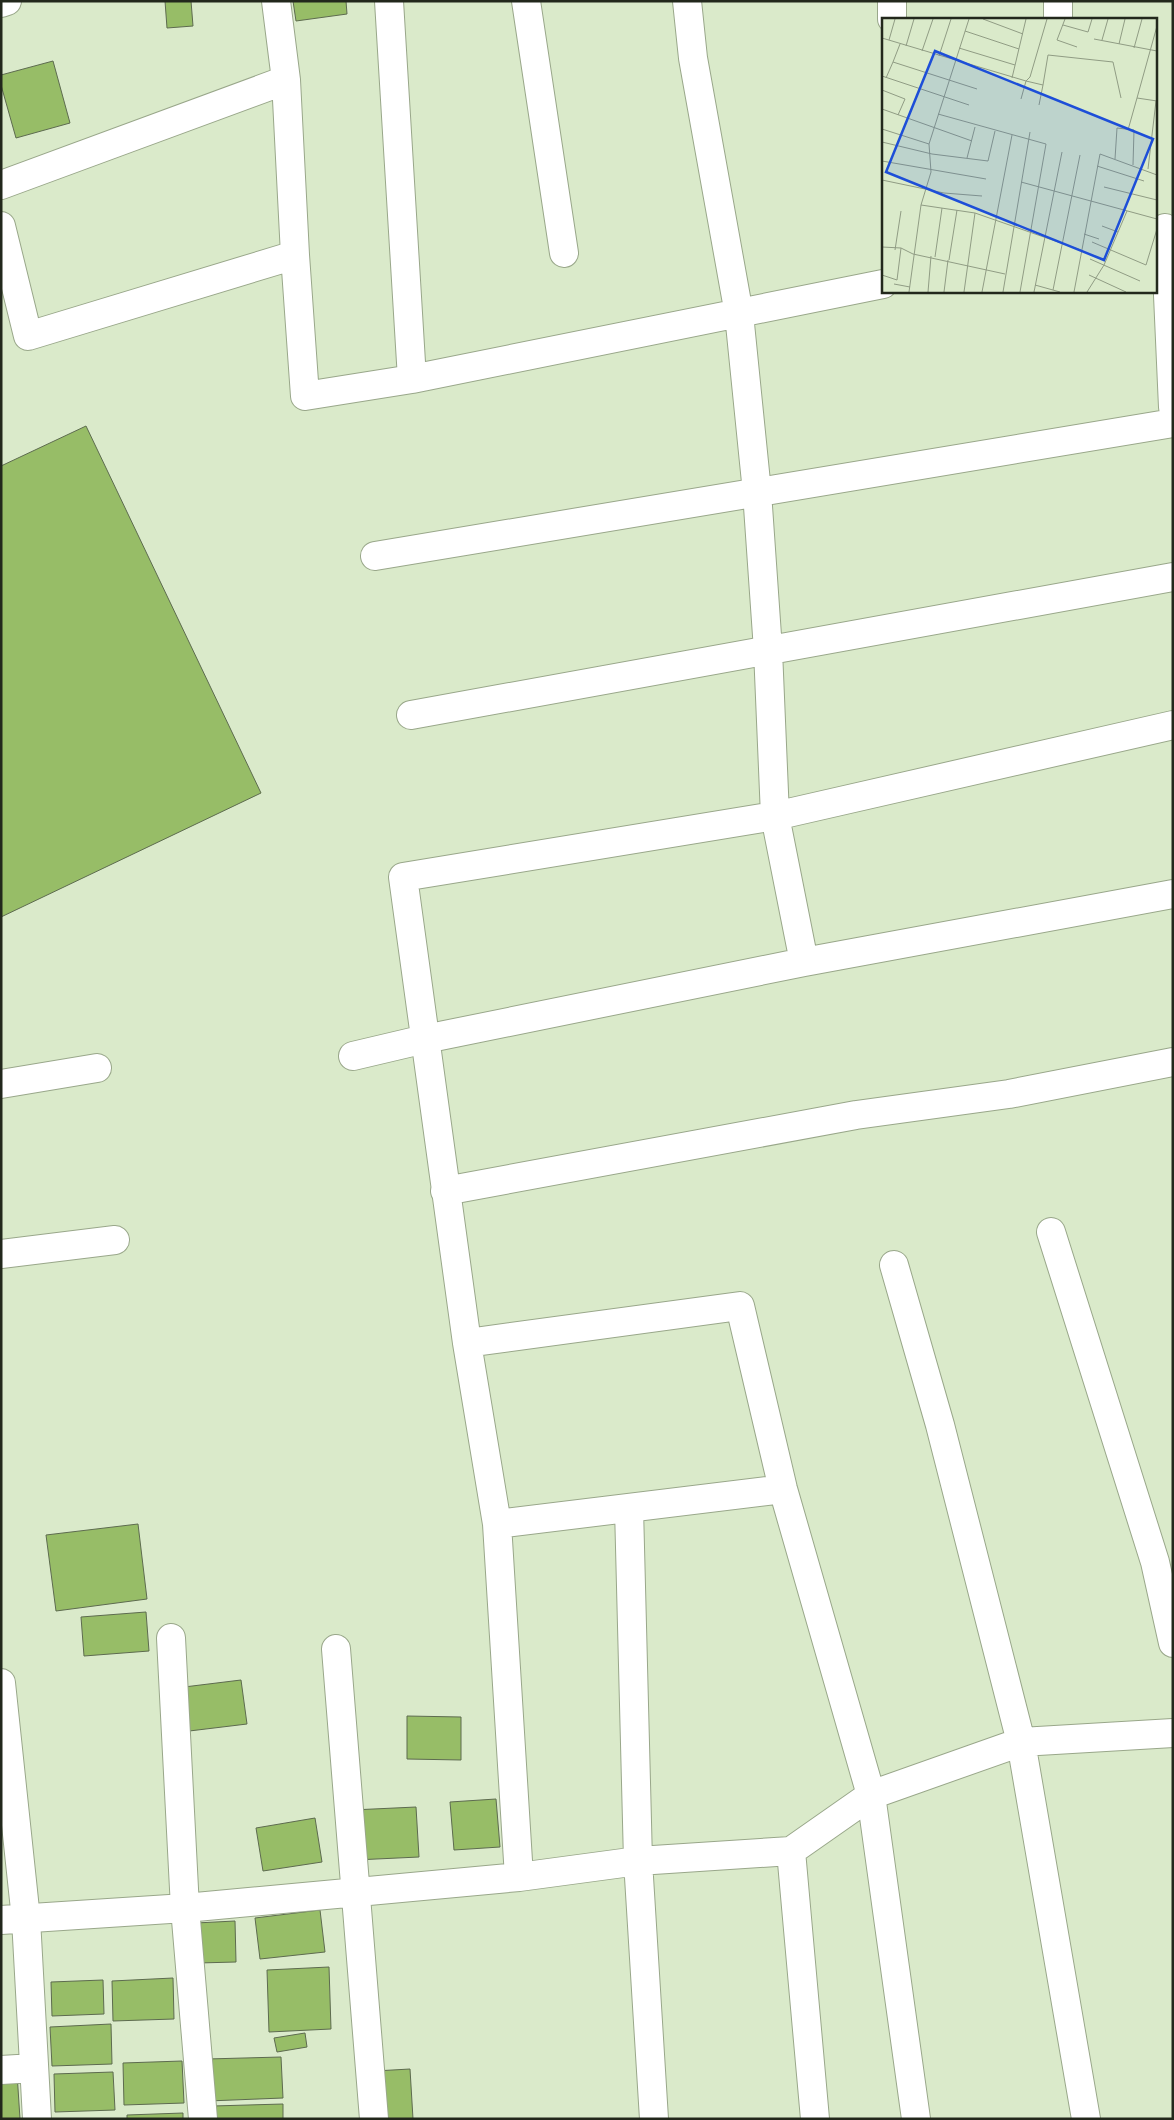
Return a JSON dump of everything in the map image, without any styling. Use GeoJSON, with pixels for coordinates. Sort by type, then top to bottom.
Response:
{"type":"FeatureCollection","features":[{"type":"Feature","properties":{"kind":"street"},"geometry":{"type":"LineString","coordinates":[[1,3],[7,1]]}},
{"type":"Feature","properties":{"kind":"street"},"geometry":{"type":"LineString","coordinates":[[276,1],[286,80],[295,255],[305,396],[412,380],[882,284]]}},
{"type":"Feature","properties":{"kind":"street"},"geometry":{"type":"LineString","coordinates":[[388,1],[412,380]]}},
{"type":"Feature","properties":{"kind":"street"},"geometry":{"type":"LineString","coordinates":[[526,1],[564,253]]}},
{"type":"Feature","properties":{"kind":"street"},"geometry":{"type":"LineString","coordinates":[[687,1],[693,58],[739,314],[757,492],[768,650],[775,816],[804,962]]}},
{"type":"Feature","properties":{"kind":"street"},"geometry":{"type":"LineString","coordinates":[[892,1],[892,18]]}},
{"type":"Feature","properties":{"kind":"street"},"geometry":{"type":"LineString","coordinates":[[1058,1],[1058,18]]}},
{"type":"Feature","properties":{"kind":"street"},"geometry":{"type":"LineString","coordinates":[[1,185],[286,80]]}},
{"type":"Feature","properties":{"kind":"street"},"geometry":{"type":"LineString","coordinates":[[1164,229],[1173,407]]}},
{"type":"Feature","properties":{"kind":"street"},"geometry":{"type":"LineString","coordinates":[[3,237],[28,336],[295,255]]}},
{"type":"Feature","properties":{"kind":"street"},"geometry":{"type":"LineString","coordinates":[[375,556],[1173,423]]}},
{"type":"Feature","properties":{"kind":"street"},"geometry":{"type":"LineString","coordinates":[[411,715],[1173,577]]}},
{"type":"Feature","properties":{"kind":"street"},"geometry":{"type":"LineString","coordinates":[[519,1877],[497,1524],[467,1343],[403,877],[775,816],[1173,725]]}},
{"type":"Feature","properties":{"kind":"street"},"geometry":{"type":"LineString","coordinates":[[353,1056],[424,1039],[804,962],[1173,894]]}},
{"type":"Feature","properties":{"kind":"street"},"geometry":{"type":"LineString","coordinates":[[445,1191],[856,1115],[1009,1094],[1173,1062]]}},
{"type":"Feature","properties":{"kind":"street"},"geometry":{"type":"LineString","coordinates":[[1,1084],[97,1068]]}},
{"type":"Feature","properties":{"kind":"street"},"geometry":{"type":"LineString","coordinates":[[1051,1232],[1156,1562],[1173,1643]]}},
{"type":"Feature","properties":{"kind":"street"},"geometry":{"type":"LineString","coordinates":[[1,1254],[115,1240]]}},
{"type":"Feature","properties":{"kind":"street"},"geometry":{"type":"LineString","coordinates":[[894,1265],[940,1425],[1021,1742],[1086,2119]]}},
{"type":"Feature","properties":{"kind":"street"},"geometry":{"type":"LineString","coordinates":[[467,1343],[740,1306],[783,1489],[871,1795],[916,2119]]}},
{"type":"Feature","properties":{"kind":"street"},"geometry":{"type":"LineString","coordinates":[[497,1524],[783,1489]]}},
{"type":"Feature","properties":{"kind":"street"},"geometry":{"type":"LineString","coordinates":[[629,1508],[638,1861],[654,2119]]}},
{"type":"Feature","properties":{"kind":"street"},"geometry":{"type":"LineString","coordinates":[[171,1638],[185,1908],[203,2119]]}},
{"type":"Feature","properties":{"kind":"street"},"geometry":{"type":"LineString","coordinates":[[336,1649],[374,2119]]}},
{"type":"Feature","properties":{"kind":"street"},"geometry":{"type":"LineString","coordinates":[[1,1683],[14,1919],[34,2068],[38,2119]]}},
{"type":"Feature","properties":{"kind":"street"},"geometry":{"type":"LineString","coordinates":[[14,1919],[185,1908],[519,1877],[638,1861],[791,1851],[871,1795],[1021,1742],[1173,1733]]}},
{"type":"Feature","properties":{"kind":"street"},"geometry":{"type":"LineString","coordinates":[[791,1851],[815,2119]]}},
{"type":"Feature","properties":{"kind":"street"},"geometry":{"type":"LineString","coordinates":[[1,2070],[34,2068]]}},
{"type":"Feature","properties":{"kind":"building"},"geometry":{"type":"Polygon","coordinates":[[[165,1],[191,1],[193,26],[167,28],[165,1]]]}},
{"type":"Feature","properties":{"kind":"building"},"geometry":{"type":"Polygon","coordinates":[[[293,1],[346,1],[347,14],[296,21],[293,1]]]}},
{"type":"Feature","properties":{"kind":"building"},"geometry":{"type":"Polygon","coordinates":[[[53,61],[70,123],[16,138],[1,85],[1,75],[53,61]]]}},
{"type":"Feature","properties":{"kind":"building"},"geometry":{"type":"Polygon","coordinates":[[[86,426],[261,793],[1,917],[1,466],[86,426]]]}},
{"type":"Feature","properties":{"kind":"building"},"geometry":{"type":"Polygon","coordinates":[[[138,1524],[147,1599],[56,1611],[46,1535],[138,1524]]]}},
{"type":"Feature","properties":{"kind":"building"},"geometry":{"type":"Polygon","coordinates":[[[146,1612],[149,1651],[84,1656],[81,1617],[146,1612]]]}},
{"type":"Feature","properties":{"kind":"building"},"geometry":{"type":"Polygon","coordinates":[[[241,1680],[247,1724],[181,1732],[176,1688],[241,1680]]]}},
{"type":"Feature","properties":{"kind":"building"},"geometry":{"type":"Polygon","coordinates":[[[407,1716],[461,1717],[461,1760],[407,1759],[407,1716]]]}},
{"type":"Feature","properties":{"kind":"building"},"geometry":{"type":"Polygon","coordinates":[[[496,1799],[500,1847],[454,1850],[450,1802],[496,1799]]]}},
{"type":"Feature","properties":{"kind":"building"},"geometry":{"type":"Polygon","coordinates":[[[416,1807],[419,1857],[355,1860],[352,1810],[416,1807]]]}},
{"type":"Feature","properties":{"kind":"building"},"geometry":{"type":"Polygon","coordinates":[[[315,1818],[322,1862],[263,1871],[256,1828],[315,1818]]]}},
{"type":"Feature","properties":{"kind":"building"},"geometry":{"type":"Polygon","coordinates":[[[320,1910],[325,1952],[260,1959],[255,1918],[320,1910]]]}},
{"type":"Feature","properties":{"kind":"building"},"geometry":{"type":"Polygon","coordinates":[[[235,1921],[236,1962],[198,1963],[196,1923],[235,1921]]]}},
{"type":"Feature","properties":{"kind":"building"},"geometry":{"type":"Polygon","coordinates":[[[329,1967],[331,2029],[269,2032],[267,1970],[329,1967]]]}},
{"type":"Feature","properties":{"kind":"building"},"geometry":{"type":"Polygon","coordinates":[[[173,1978],[174,2019],[113,2021],[112,1981],[173,1978]]]}},
{"type":"Feature","properties":{"kind":"building"},"geometry":{"type":"Polygon","coordinates":[[[103,1980],[104,2014],[52,2016],[51,1982],[103,1980]]]}},
{"type":"Feature","properties":{"kind":"building"},"geometry":{"type":"Polygon","coordinates":[[[111,2024],[112,2064],[52,2066],[50,2027],[111,2024]]]}},
{"type":"Feature","properties":{"kind":"building"},"geometry":{"type":"Polygon","coordinates":[[[305,2033],[307,2047],[277,2052],[274,2038],[305,2033]]]}},
{"type":"Feature","properties":{"kind":"building"},"geometry":{"type":"Polygon","coordinates":[[[281,2057],[283,2098],[208,2101],[207,2059],[281,2057]]]}},
{"type":"Feature","properties":{"kind":"building"},"geometry":{"type":"Polygon","coordinates":[[[182,2061],[184,2103],[124,2105],[123,2063],[182,2061]]]}},
{"type":"Feature","properties":{"kind":"building"},"geometry":{"type":"Polygon","coordinates":[[[410,2069],[413,2119],[378,2119],[375,2071],[410,2069]]]}},
{"type":"Feature","properties":{"kind":"building"},"geometry":{"type":"Polygon","coordinates":[[[113,2072],[115,2110],[55,2112],[54,2074],[113,2072]]]}},
{"type":"Feature","properties":{"kind":"building"},"geometry":{"type":"Polygon","coordinates":[[[17,2073],[20,2119],[1,2119],[1,2074],[17,2073]]]}},
{"type":"Feature","properties":{"kind":"building"},"geometry":{"type":"Polygon","coordinates":[[[283,2104],[283,2119],[213,2119],[213,2106],[283,2104]]]}},
{"type":"Feature","properties":{"kind":"building"},"geometry":{"type":"Polygon","coordinates":[[[183,2113],[183,2119],[127,2119],[127,2115],[183,2113]]]}}]}
